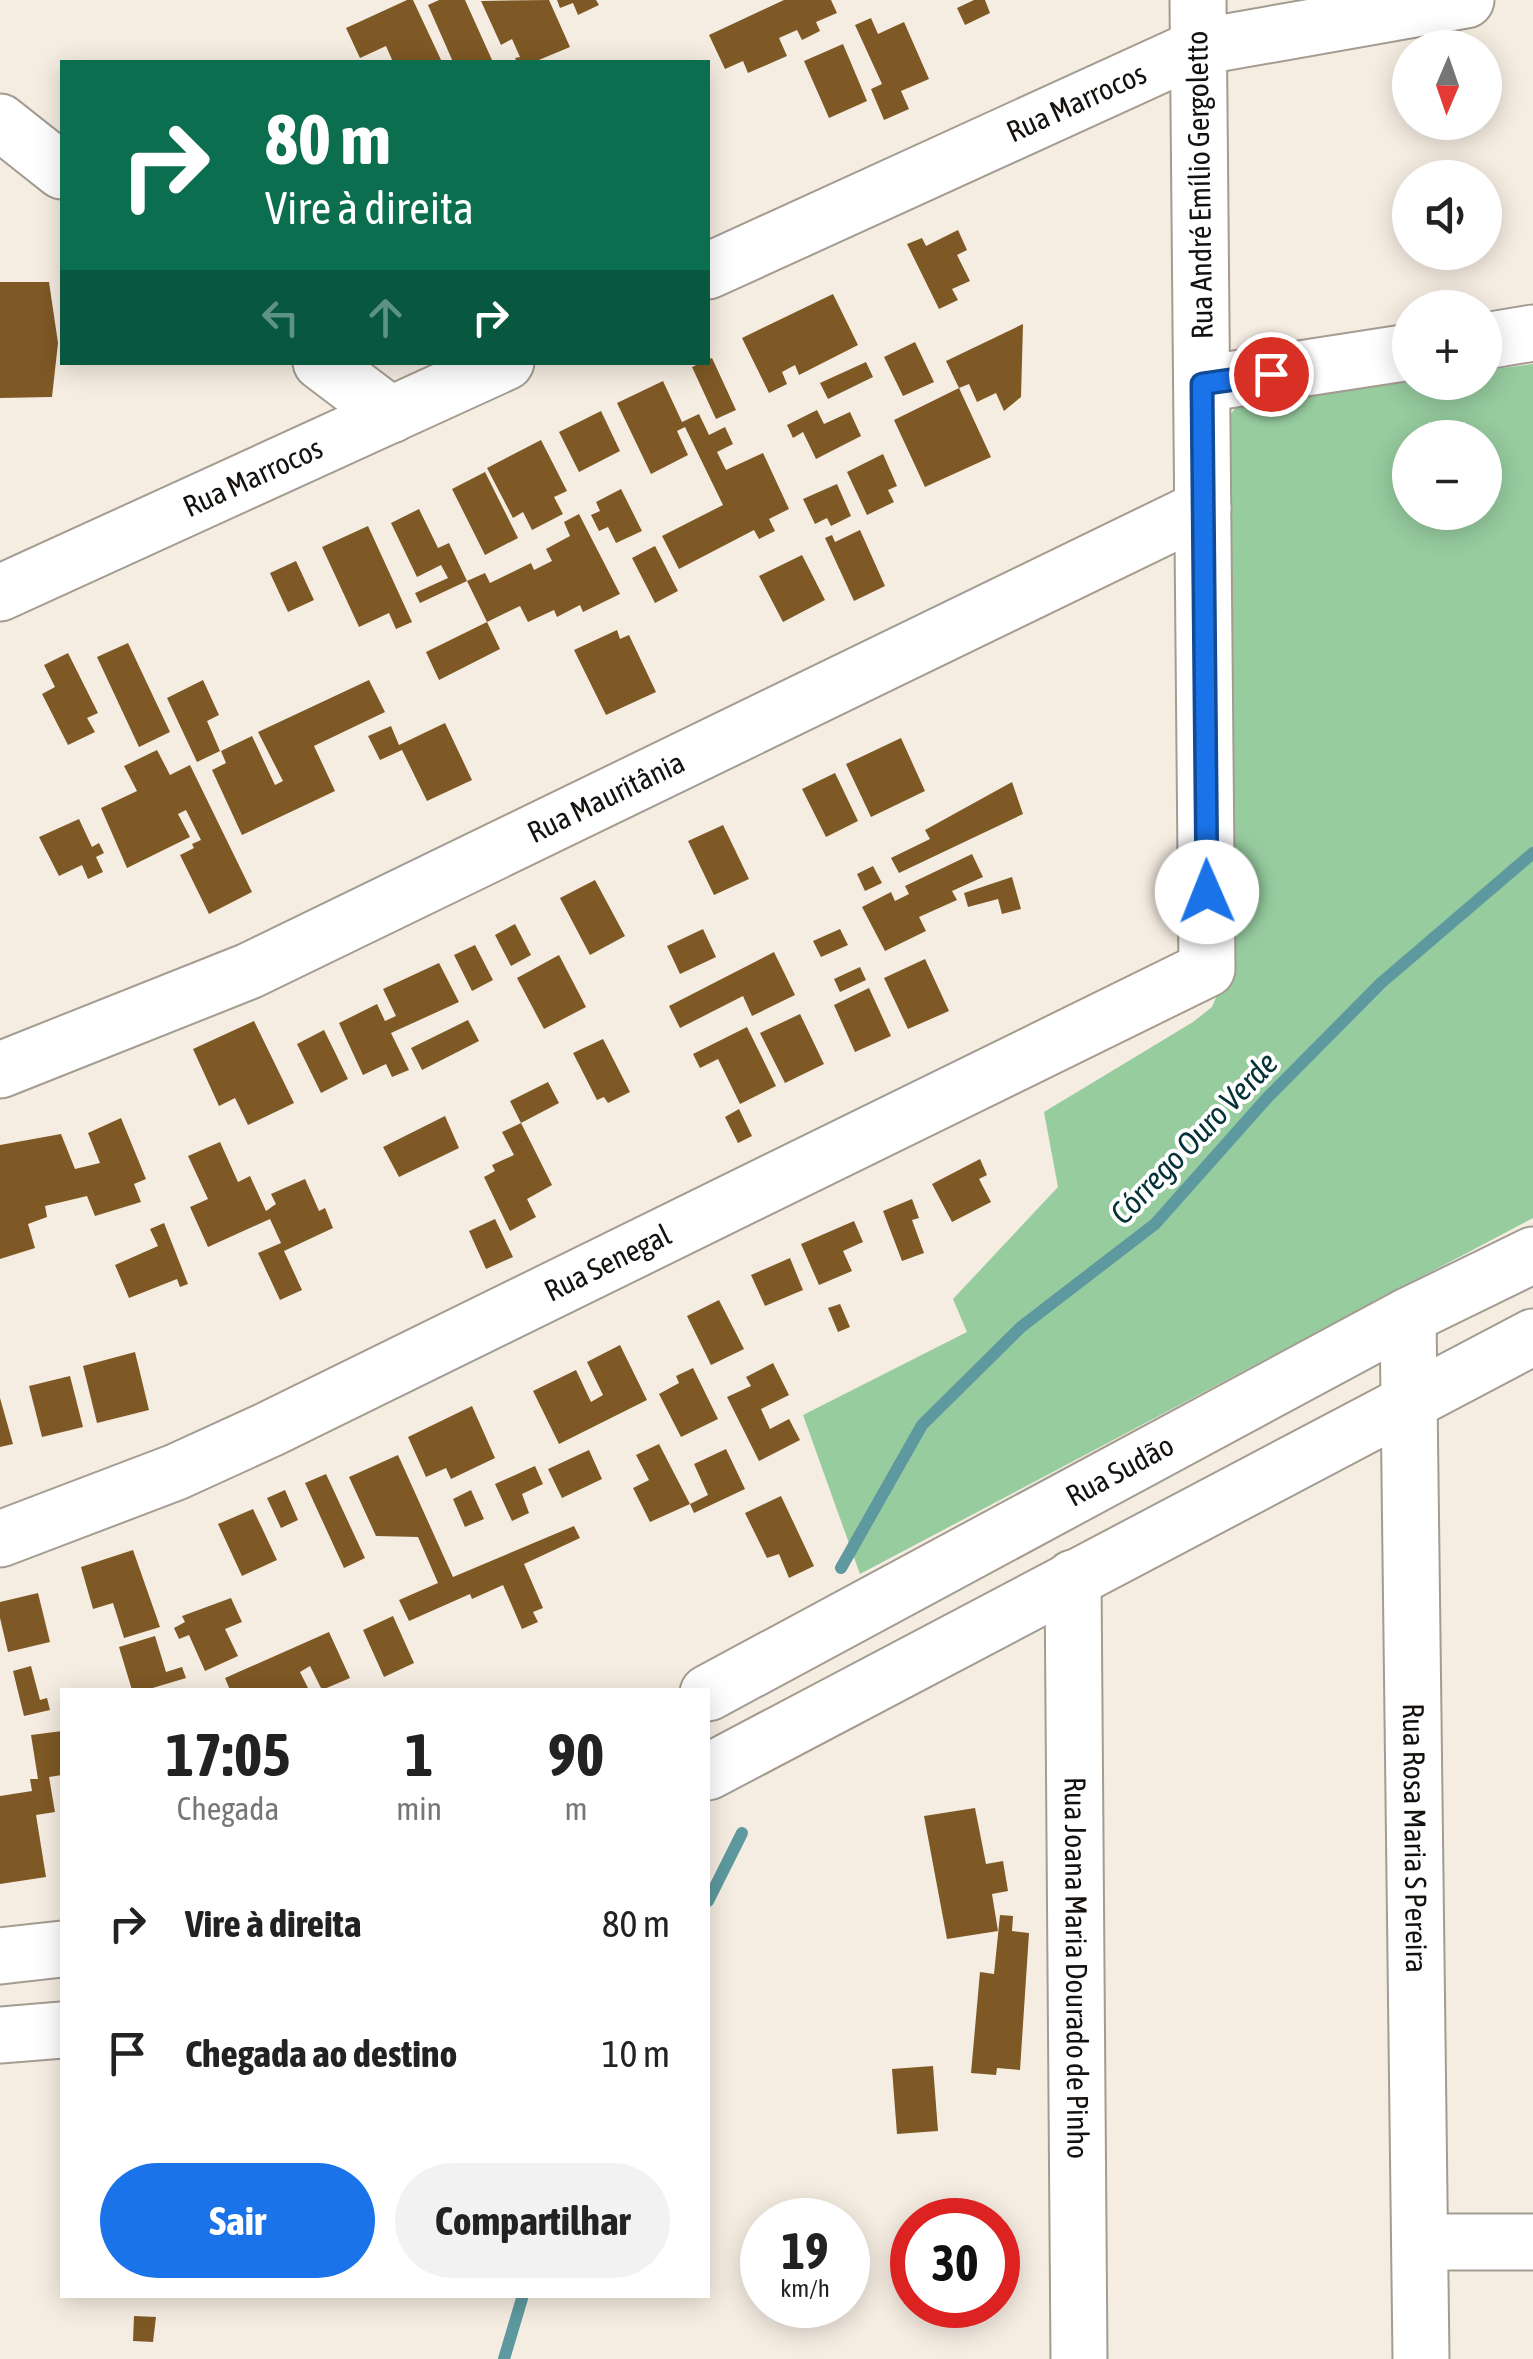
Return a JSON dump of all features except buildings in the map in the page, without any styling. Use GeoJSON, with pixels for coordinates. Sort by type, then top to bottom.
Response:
{"type":"FeatureCollection","features":[{"type":"Feature","properties":{"kind":"street","name":"Rua Marrocos"},"geometry":{"type":"LineString","coordinates":[[710,270],[1198,24],[1466,0]]}},
{"type":"Feature","properties":{"kind":"street","name":"Rua André Emílio Gergoletto"},"geometry":{"type":"LineString","coordinates":[[1198,24],[1208,970]]}},
{"type":"Feature","properties":{"kind":"street"},"geometry":{"type":"LineString","coordinates":[[1,125],[60,170]]}},
{"type":"Feature","properties":{"kind":"street"},"geometry":{"type":"LineString","coordinates":[[1502,339],[1533,334]]}},
{"type":"Feature","properties":{"kind":"street"},"geometry":{"type":"LineString","coordinates":[[1202,384],[1392,355]]}},
{"type":"Feature","properties":{"kind":"street"},"geometry":{"type":"LineString","coordinates":[[325,365],[391,415]]}},
{"type":"Feature","properties":{"kind":"street","name":"Rua Marrocos"},"geometry":{"type":"LineString","coordinates":[[0,593],[499,365]]}},
{"type":"Feature","properties":{"kind":"street","name":"Rua Mauritânia"},"geometry":{"type":"LineString","coordinates":[[0,1070],[249,971],[1203,508]]}},
{"type":"Feature","properties":{"kind":"street","name":"Rua Senegal"},"geometry":{"type":"LineString","coordinates":[[0,1538],[176,1472],[270,1429],[1208,970]]}},
{"type":"Feature","properties":{"kind":"street","name":"Rua Sudão"},"geometry":{"type":"LineString","coordinates":[[710,1693],[1408,1316],[1533,1256]]}},
{"type":"Feature","properties":{"kind":"street","name":"Rua Rosa Maria S Pereira"},"geometry":{"type":"LineString","coordinates":[[1408,1316],[1421,2359]]}},
{"type":"Feature","properties":{"kind":"street"},"geometry":{"type":"LineString","coordinates":[[710,1771],[1533,1337]]}},
{"type":"Feature","properties":{"kind":"street","name":"Rua Joana Maria Dourado de Pinho"},"geometry":{"type":"LineString","coordinates":[[1073,1578],[1079,2359]]}},
{"type":"Feature","properties":{"kind":"street"},"geometry":{"type":"LineString","coordinates":[[0,1956],[60,1949]]}},
{"type":"Feature","properties":{"kind":"street"},"geometry":{"type":"LineString","coordinates":[[0,2035],[60,2030]]}},
{"type":"Feature","properties":{"kind":"street"},"geometry":{"type":"LineString","coordinates":[[1420,2242],[1533,2242]]}},
{"type":"Feature","properties":{"kind":"green space"},"geometry":{"type":"Polygon","coordinates":[[[1533,364],[1533,1218],[860,1574],[803,1415],[967,1332],[953,1299],[1058,1187],[1044,1112],[1193,1022],[1212,1007],[1221,986],[1228,418],[1238,404],[1392,383],[1392,400],[1502,400],[1502,368],[1533,364]]]}},
{"type":"Feature","properties":{"kind":"waterway","name":"Córrego Ouro Verde"},"geometry":{"type":"LineString","coordinates":[[841,1568],[922,1425],[1021,1327],[1155,1224],[1267,1098],[1381,983],[1533,853]]}},
{"type":"Feature","properties":{"kind":"waterway","name":"Córrego Ouro Verde"},"geometry":{"type":"LineString","coordinates":[[710,1897],[742,1833]]}},
{"type":"Feature","properties":{"kind":"waterway","name":"Córrego Ouro Verde"},"geometry":{"type":"LineString","coordinates":[[504,2359],[522,2298]]}},
{"type":"Feature","properties":{"kind":"route"},"geometry":{"type":"LineString","coordinates":[[1207,892],[1202,384],[1271,374]]}}]}
